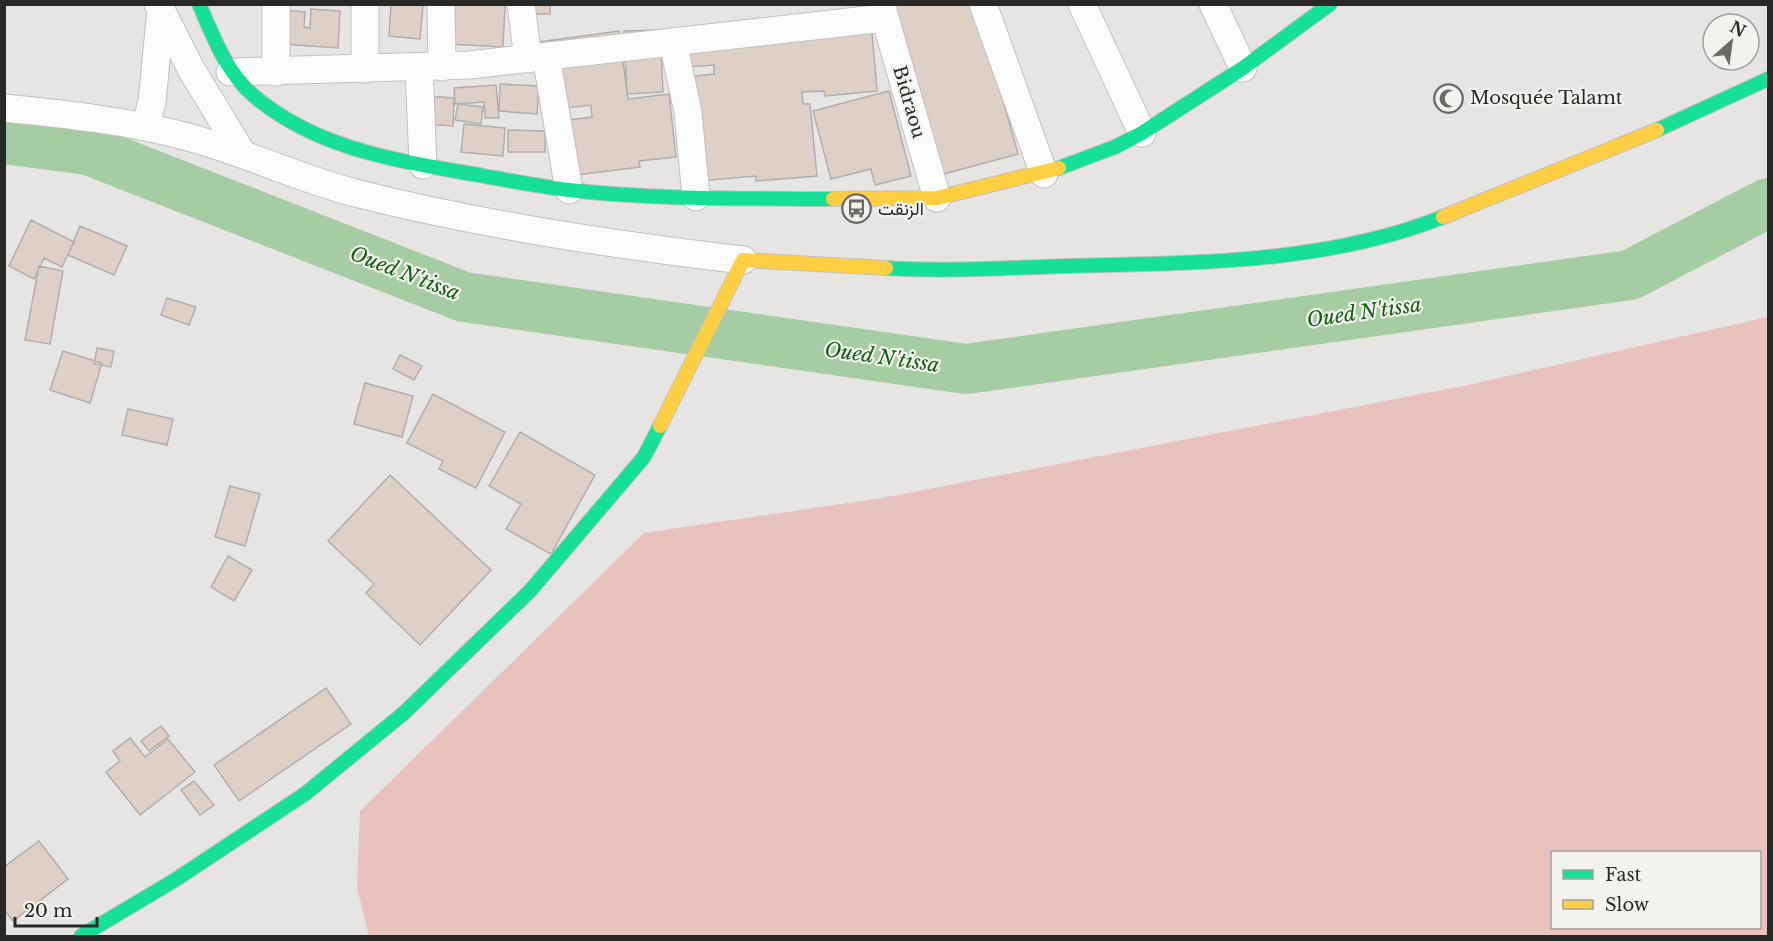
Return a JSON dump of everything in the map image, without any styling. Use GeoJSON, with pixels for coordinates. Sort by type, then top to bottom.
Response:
{"type":"FeatureCollection","features":[{"type":"Feature","properties":{"kind":"main road"},"geometry":{"type":"LineString","coordinates":[[199,4],[214,16],[230,72],[255,97],[305,131],[355,150],[423,165],[569,190],[696,197],[937,198],[1044,174],[1115,147],[1142,133],[1243,68],[1330,4]]}},
{"type":"Feature","properties":{"kind":"main road"},"geometry":{"type":"LineString","coordinates":[[81,936],[175,880],[305,794],[404,713],[530,591],[644,457],[717,316],[743,260],[922,270],[1117,265],[1280,256],[1333,249],[1428,223],[1617,148],[1768,79]]}},
{"type":"Feature","properties":{"kind":"street"},"geometry":{"type":"LineString","coordinates":[[276,4],[276,72]]}},
{"type":"Feature","properties":{"kind":"street"},"geometry":{"type":"LineString","coordinates":[[365,4],[365,69]]}},
{"type":"Feature","properties":{"kind":"street"},"geometry":{"type":"LineString","coordinates":[[423,165],[430,67],[441,4]]}},
{"type":"Feature","properties":{"kind":"street"},"geometry":{"type":"LineString","coordinates":[[521,4],[537,57],[569,190]]}},
{"type":"Feature","properties":{"kind":"street"},"geometry":{"type":"LineString","coordinates":[[983,4],[1044,174]]}},
{"type":"Feature","properties":{"kind":"street"},"geometry":{"type":"LineString","coordinates":[[1082,4],[1142,133]]}},
{"type":"Feature","properties":{"kind":"street"},"geometry":{"type":"LineString","coordinates":[[1213,4],[1243,68]]}},
{"type":"Feature","properties":{"kind":"street"},"geometry":{"type":"LineString","coordinates":[[145,127],[152,102],[160,7]]}},
{"type":"Feature","properties":{"kind":"street"},"geometry":{"type":"LineString","coordinates":[[160,7],[191,69],[242,153]]}},
{"type":"Feature","properties":{"kind":"street"},"geometry":{"type":"LineString","coordinates":[[230,72],[430,67],[673,42],[883,11]]}},
{"type":"Feature","properties":{"kind":"street","name":"Bidraou"},"geometry":{"type":"LineString","coordinates":[[883,11],[937,198]]}},
{"type":"Feature","properties":{"kind":"street"},"geometry":{"type":"LineString","coordinates":[[673,42],[688,112],[696,197]]}},
{"type":"Feature","properties":{"kind":"street"},"geometry":{"type":"LineString","coordinates":[[4,108],[145,127],[242,153],[354,192],[414,206],[541,232],[743,260]]}},
{"type":"Feature","properties":{"kind":"shaded area"},"geometry":{"type":"Polygon","coordinates":[[[1768,317],[1768,936],[369,936],[357,888],[360,811],[644,533],[882,498],[1468,385],[1768,317]]]}},
{"type":"Feature","properties":{"kind":"building"},"geometry":{"type":"Polygon","coordinates":[[[391,4],[423,5],[420,39],[389,36],[391,4]]]}},
{"type":"Feature","properties":{"kind":"building"},"geometry":{"type":"Polygon","coordinates":[[[431,4],[505,5],[503,47],[430,43],[431,4]]]}},
{"type":"Feature","properties":{"kind":"building"},"geometry":{"type":"Polygon","coordinates":[[[524,4],[550,4],[550,14],[524,14],[524,4]]]}},
{"type":"Feature","properties":{"kind":"building"},"geometry":{"type":"Polygon","coordinates":[[[880,4],[976,4],[1018,154],[929,178],[880,4]]]}},
{"type":"Feature","properties":{"kind":"building"},"geometry":{"type":"Polygon","coordinates":[[[272,9],[305,12],[304,27],[310,28],[311,9],[340,11],[338,48],[270,43],[272,9]]]}},
{"type":"Feature","properties":{"kind":"building"},"geometry":{"type":"Polygon","coordinates":[[[870,9],[877,91],[825,96],[824,91],[802,92],[803,104],[810,104],[817,176],[756,181],[756,176],[686,182],[676,78],[714,74],[714,65],[675,68],[671,29],[870,9]]]}},
{"type":"Feature","properties":{"kind":"building"},"geometry":{"type":"Polygon","coordinates":[[[660,30],[663,92],[627,94],[624,31],[660,30]]]}},
{"type":"Feature","properties":{"kind":"building"},"geometry":{"type":"Polygon","coordinates":[[[619,31],[628,99],[669,94],[676,157],[639,161],[640,167],[560,177],[553,122],[592,117],[591,105],[550,110],[539,42],[619,31]]]}},
{"type":"Feature","properties":{"kind":"building"},"geometry":{"type":"Polygon","coordinates":[[[500,84],[539,86],[537,114],[499,111],[500,84]]]}},
{"type":"Feature","properties":{"kind":"building"},"geometry":{"type":"Polygon","coordinates":[[[496,85],[499,118],[485,118],[484,102],[455,104],[454,88],[496,85]]]}},
{"type":"Feature","properties":{"kind":"building"},"geometry":{"type":"Polygon","coordinates":[[[889,91],[911,176],[875,185],[871,169],[831,179],[813,111],[889,91]]]}},
{"type":"Feature","properties":{"kind":"building"},"geometry":{"type":"Polygon","coordinates":[[[412,95],[454,98],[453,126],[427,124],[412,95]]]}},
{"type":"Feature","properties":{"kind":"building"},"geometry":{"type":"Polygon","coordinates":[[[458,104],[483,107],[481,124],[455,120],[458,104]]]}},
{"type":"Feature","properties":{"kind":"building"},"geometry":{"type":"Polygon","coordinates":[[[464,124],[505,128],[503,156],[461,152],[464,124]]]}},
{"type":"Feature","properties":{"kind":"building"},"geometry":{"type":"Polygon","coordinates":[[[508,130],[545,131],[545,152],[508,152],[508,130]]]}},
{"type":"Feature","properties":{"kind":"building"},"geometry":{"type":"Polygon","coordinates":[[[31,220],[74,242],[62,267],[44,258],[34,279],[9,266],[31,220]]]}},
{"type":"Feature","properties":{"kind":"building"},"geometry":{"type":"Polygon","coordinates":[[[80,226],[127,246],[114,275],[68,255],[80,226]]]}},
{"type":"Feature","properties":{"kind":"building"},"geometry":{"type":"Polygon","coordinates":[[[39,266],[63,271],[50,344],[25,340],[39,266]]]}},
{"type":"Feature","properties":{"kind":"building"},"geometry":{"type":"Polygon","coordinates":[[[167,298],[196,307],[189,325],[161,315],[167,298]]]}},
{"type":"Feature","properties":{"kind":"building"},"geometry":{"type":"Polygon","coordinates":[[[97,348],[114,351],[111,367],[94,364],[97,348]]]}},
{"type":"Feature","properties":{"kind":"building"},"geometry":{"type":"Polygon","coordinates":[[[63,351],[102,363],[90,403],[50,390],[63,351]]]}},
{"type":"Feature","properties":{"kind":"building"},"geometry":{"type":"Polygon","coordinates":[[[400,355],[422,366],[414,380],[393,369],[400,355]]]}},
{"type":"Feature","properties":{"kind":"building"},"geometry":{"type":"Polygon","coordinates":[[[365,383],[413,396],[402,437],[354,424],[365,383]]]}},
{"type":"Feature","properties":{"kind":"building"},"geometry":{"type":"Polygon","coordinates":[[[433,394],[505,432],[476,488],[439,469],[443,461],[407,443],[433,394]]]}},
{"type":"Feature","properties":{"kind":"building"},"geometry":{"type":"Polygon","coordinates":[[[128,409],[173,419],[167,445],[122,435],[128,409]]]}},
{"type":"Feature","properties":{"kind":"building"},"geometry":{"type":"Polygon","coordinates":[[[520,432],[595,475],[551,554],[506,529],[521,504],[489,486],[520,432]]]}},
{"type":"Feature","properties":{"kind":"building"},"geometry":{"type":"Polygon","coordinates":[[[390,475],[491,570],[420,645],[366,593],[374,584],[328,541],[390,475]]]}},
{"type":"Feature","properties":{"kind":"building"},"geometry":{"type":"Polygon","coordinates":[[[230,486],[260,494],[245,546],[215,537],[230,486]]]}},
{"type":"Feature","properties":{"kind":"building"},"geometry":{"type":"Polygon","coordinates":[[[228,556],[252,570],[234,601],[211,587],[228,556]]]}},
{"type":"Feature","properties":{"kind":"building"},"geometry":{"type":"Polygon","coordinates":[[[326,688],[351,724],[239,801],[214,765],[326,688]]]}},
{"type":"Feature","properties":{"kind":"building"},"geometry":{"type":"Polygon","coordinates":[[[161,726],[169,736],[149,751],[141,741],[161,726]]]}},
{"type":"Feature","properties":{"kind":"building"},"geometry":{"type":"Polygon","coordinates":[[[130,738],[145,757],[168,739],[195,772],[140,815],[106,772],[120,761],[113,751],[130,738]]]}},
{"type":"Feature","properties":{"kind":"building"},"geometry":{"type":"Polygon","coordinates":[[[194,781],[214,805],[200,815],[181,790],[194,781]]]}},
{"type":"Feature","properties":{"kind":"building"},"geometry":{"type":"Polygon","coordinates":[[[39,841],[68,879],[13,921],[4,910],[4,867],[39,841]]]}},
{"type":"Feature","properties":{"kind":"waterway","name":"Oued N'tissa"},"geometry":{"type":"LineString","coordinates":[[4,139],[88,150],[464,297],[966,369],[1630,275],[1768,203]]}},
{"type":"Feature","properties":{"kind":"traffic: fast"},"geometry":{"type":"LineString","coordinates":[[199,4],[228,65],[244,87],[277,113],[301,127],[352,148],[434,167],[569,190],[668,197],[833,199]]}},
{"type":"Feature","properties":{"kind":"traffic: fast"},"geometry":{"type":"LineString","coordinates":[[1059,168],[1115,147],[1142,133],[1243,68],[1330,4]]}},
{"type":"Feature","properties":{"kind":"traffic: fast"},"geometry":{"type":"LineString","coordinates":[[1657,130],[1768,79]]}},
{"type":"Feature","properties":{"kind":"traffic: fast"},"geometry":{"type":"LineString","coordinates":[[886,268],[976,269],[1162,264],[1258,258],[1352,244],[1443,217]]}},
{"type":"Feature","properties":{"kind":"traffic: fast"},"geometry":{"type":"LineString","coordinates":[[81,936],[175,880],[305,794],[404,713],[530,591],[644,457],[660,426]]}},
{"type":"Feature","properties":{"kind":"traffic: slow"},"geometry":{"type":"LineString","coordinates":[[1443,217],[1657,130]]}},
{"type":"Feature","properties":{"kind":"traffic: slow"},"geometry":{"type":"LineString","coordinates":[[833,199],[937,198],[1059,168]]}},
{"type":"Feature","properties":{"kind":"traffic: slow"},"geometry":{"type":"LineString","coordinates":[[660,426],[743,260],[886,268]]}},
{"type":"Feature","properties":{"kind":"place","name":"Mosquée Talamt"},"geometry":{"type":"Point","coordinates":[1449,98]}},
{"type":"Feature","properties":{"kind":"place","name":"الزنقت"},"geometry":{"type":"Point","coordinates":[857,209]}}]}
